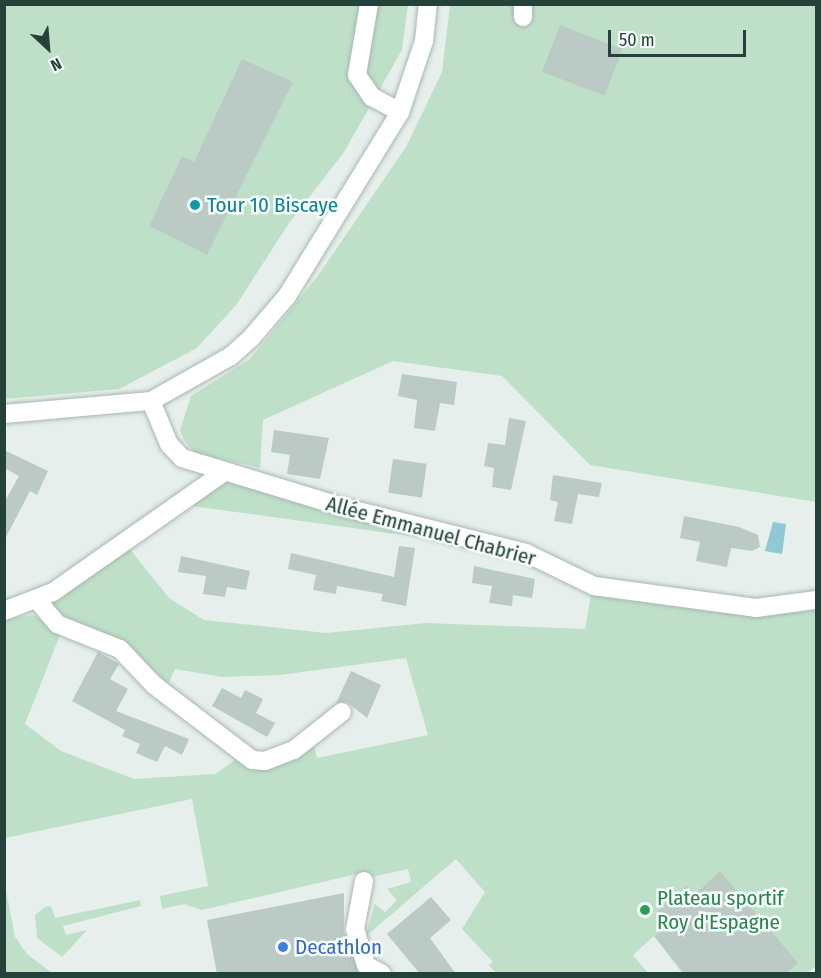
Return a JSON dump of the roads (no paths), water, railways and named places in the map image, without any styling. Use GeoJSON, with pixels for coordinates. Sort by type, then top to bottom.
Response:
{"type":"FeatureCollection","features":[{"type":"Feature","properties":{"kind":"street"},"geometry":{"type":"LineString","coordinates":[[369,4],[357,75],[372,98],[400,112]]}},
{"type":"Feature","properties":{"kind":"street"},"geometry":{"type":"LineString","coordinates":[[4,414],[152,401],[231,356],[270,317],[400,112],[424,40],[428,4]]}},
{"type":"Feature","properties":{"kind":"street","name":"Allée Emmanuel Chabrier"},"geometry":{"type":"LineString","coordinates":[[152,401],[169,444],[182,458],[223,473],[526,553],[594,586],[756,608],[816,600]]}},
{"type":"Feature","properties":{"kind":"street"},"geometry":{"type":"LineString","coordinates":[[4,611],[38,601],[223,473]]}},
{"type":"Feature","properties":{"kind":"street"},"geometry":{"type":"LineString","coordinates":[[38,601],[57,624],[120,649],[154,685],[252,760],[265,761],[294,750],[342,712]]}},
{"type":"Feature","properties":{"kind":"street"},"geometry":{"type":"LineString","coordinates":[[364,881],[355,929],[366,965],[382,974]]}},
{"type":"Feature","properties":{"kind":"water"},"geometry":{"type":"Polygon","coordinates":[[[773,522],[786,524],[782,554],[765,551],[773,522]]]}},
{"type":"Feature","properties":{"kind":"place","name":"Tour 10 Biscaye"},"geometry":{"type":"Point","coordinates":[195,205]}},
{"type":"Feature","properties":{"kind":"place","name":"Plateau sportif Roy d'Espagne"},"geometry":{"type":"Point","coordinates":[645,910]}},
{"type":"Feature","properties":{"kind":"place","name":"Decathlon"},"geometry":{"type":"Point","coordinates":[283,947]}}]}
